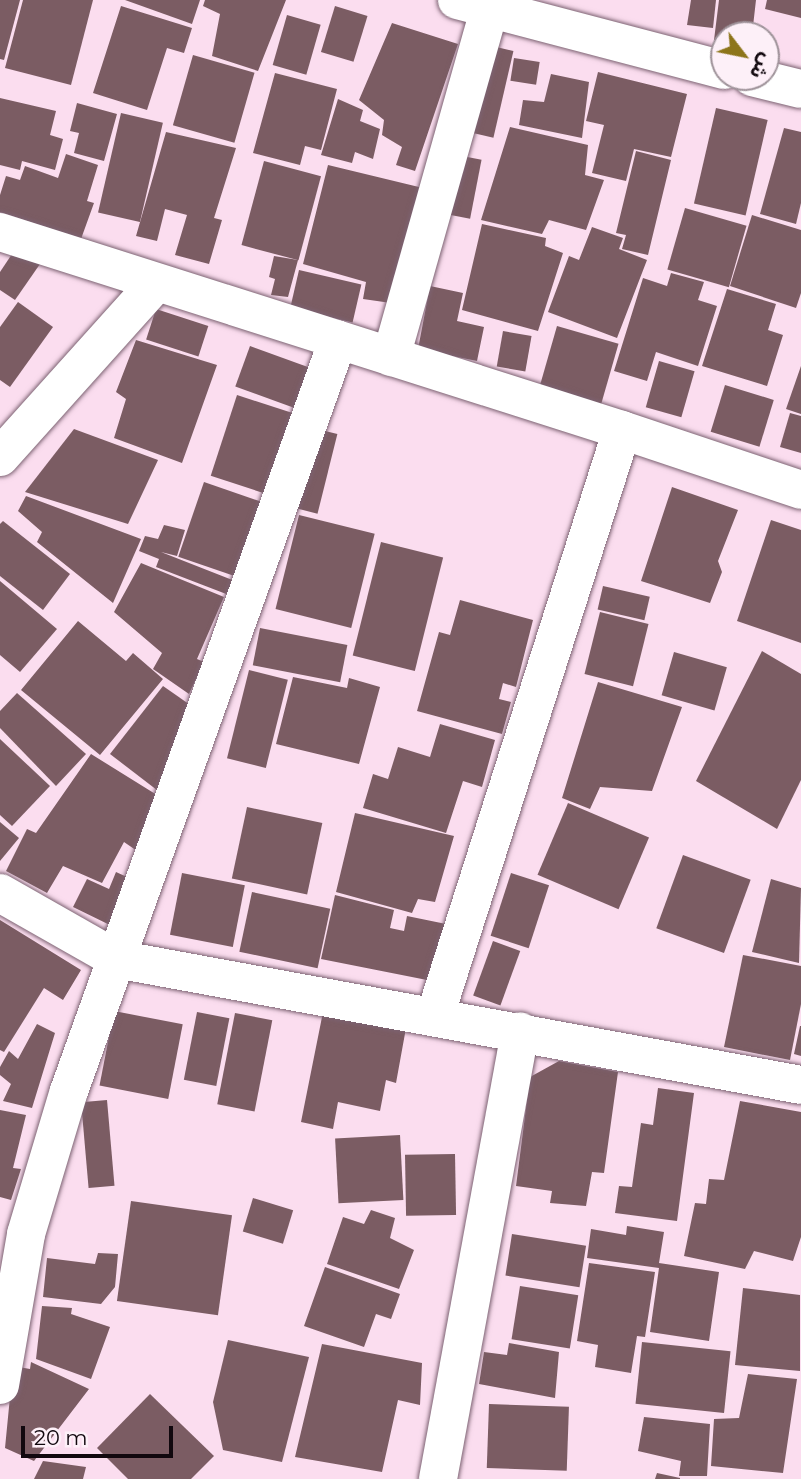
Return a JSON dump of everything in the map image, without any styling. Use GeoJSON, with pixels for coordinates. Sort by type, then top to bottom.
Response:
{"type":"FeatureCollection","features":[{"type":"Feature","properties":{"kind":"street"},"geometry":{"type":"LineString","coordinates":[[391,357],[480,3],[710,66]]}},
{"type":"Feature","properties":{"kind":"street"},"geometry":{"type":"LineString","coordinates":[[780,84],[801,89]]}},
{"type":"Feature","properties":{"kind":"street"},"geometry":{"type":"LineString","coordinates":[[0,232],[622,430],[801,491]]}},
{"type":"Feature","properties":{"kind":"street"},"geometry":{"type":"LineString","coordinates":[[0,457],[156,283]]}},
{"type":"Feature","properties":{"kind":"street"},"geometry":{"type":"LineString","coordinates":[[0,1385],[13,1228],[69,1091],[338,340]]}},
{"type":"Feature","properties":{"kind":"street"},"geometry":{"type":"LineString","coordinates":[[435,1016],[622,430]]}},
{"type":"Feature","properties":{"kind":"street"},"geometry":{"type":"LineString","coordinates":[[0,893],[116,959],[520,1031],[801,1085]]}},
{"type":"Feature","properties":{"kind":"street"},"geometry":{"type":"LineString","coordinates":[[438,1479],[520,1031]]}},
{"type":"Feature","properties":{"kind":"building"},"geometry":{"type":"Polygon","coordinates":[[[0,0],[20,0],[4,60],[0,59],[0,0]]]}},
{"type":"Feature","properties":{"kind":"building"},"geometry":{"type":"Polygon","coordinates":[[[23,0],[93,0],[71,85],[5,68],[23,0]]]}},
{"type":"Feature","properties":{"kind":"building"},"geometry":{"type":"Polygon","coordinates":[[[125,0],[200,0],[192,24],[125,0]]]}},
{"type":"Feature","properties":{"kind":"building"},"geometry":{"type":"Polygon","coordinates":[[[205,0],[286,0],[258,71],[212,56],[220,14],[203,6],[205,0]]]}},
{"type":"Feature","properties":{"kind":"building"},"geometry":{"type":"Polygon","coordinates":[[[691,0],[716,0],[714,21],[710,21],[710,28],[687,25],[691,0]]]}},
{"type":"Feature","properties":{"kind":"building"},"geometry":{"type":"Polygon","coordinates":[[[719,0],[756,0],[754,21],[716,21],[719,0]]]}},
{"type":"Feature","properties":{"kind":"building"},"geometry":{"type":"Polygon","coordinates":[[[767,0],[801,0],[801,18],[765,9],[767,0]]]}},
{"type":"Feature","properties":{"kind":"building"},"geometry":{"type":"Polygon","coordinates":[[[121,6],[192,28],[184,53],[167,48],[147,110],[93,93],[121,6]]]}},
{"type":"Feature","properties":{"kind":"building"},"geometry":{"type":"Polygon","coordinates":[[[335,6],[368,16],[353,62],[321,52],[335,6]]]}},
{"type":"Feature","properties":{"kind":"building"},"geometry":{"type":"Polygon","coordinates":[[[287,15],[321,25],[306,75],[273,65],[287,15]]]}},
{"type":"Feature","properties":{"kind":"building"},"geometry":{"type":"Polygon","coordinates":[[[392,23],[458,44],[415,171],[396,165],[402,147],[382,135],[384,120],[359,100],[392,23]]]}},
{"type":"Feature","properties":{"kind":"building"},"geometry":{"type":"Polygon","coordinates":[[[492,46],[513,51],[493,138],[472,133],[492,46]]]}},
{"type":"Feature","properties":{"kind":"building"},"geometry":{"type":"Polygon","coordinates":[[[193,55],[255,73],[234,143],[173,125],[193,55]]]}},
{"type":"Feature","properties":{"kind":"building"},"geometry":{"type":"Polygon","coordinates":[[[514,58],[540,62],[536,85],[510,81],[514,58]]]}},
{"type":"Feature","properties":{"kind":"building"},"geometry":{"type":"Polygon","coordinates":[[[598,72],[687,94],[671,157],[634,149],[626,181],[592,173],[604,125],[586,121],[598,72]]]}},
{"type":"Feature","properties":{"kind":"building"},"geometry":{"type":"Polygon","coordinates":[[[275,73],[337,89],[321,150],[305,146],[300,165],[253,153],[275,73]]]}},
{"type":"Feature","properties":{"kind":"building"},"geometry":{"type":"Polygon","coordinates":[[[551,74],[589,82],[582,138],[519,125],[523,100],[544,102],[551,74]]]}},
{"type":"Feature","properties":{"kind":"building"},"geometry":{"type":"Polygon","coordinates":[[[0,98],[56,111],[50,135],[63,139],[55,170],[22,161],[20,170],[0,165],[0,98]]]}},
{"type":"Feature","properties":{"kind":"building"},"geometry":{"type":"Polygon","coordinates":[[[338,99],[363,110],[360,121],[380,129],[373,159],[355,152],[352,163],[321,155],[338,99]]]}},
{"type":"Feature","properties":{"kind":"building"},"geometry":{"type":"Polygon","coordinates":[[[77,103],[117,114],[104,161],[74,153],[79,133],[70,131],[77,103]]]}},
{"type":"Feature","properties":{"kind":"building"},"geometry":{"type":"Polygon","coordinates":[[[716,108],[768,120],[746,215],[694,203],[716,108]]]}},
{"type":"Feature","properties":{"kind":"building"},"geometry":{"type":"Polygon","coordinates":[[[121,113],[163,123],[140,222],[98,212],[121,113]]]}},
{"type":"Feature","properties":{"kind":"building"},"geometry":{"type":"Polygon","coordinates":[[[510,127],[588,145],[585,175],[604,180],[586,230],[549,220],[542,234],[481,220],[510,127]]]}},
{"type":"Feature","properties":{"kind":"building"},"geometry":{"type":"Polygon","coordinates":[[[784,128],[801,132],[801,203],[796,224],[760,214],[784,128]]]}},
{"type":"Feature","properties":{"kind":"building"},"geometry":{"type":"Polygon","coordinates":[[[166,132],[236,148],[214,218],[222,220],[209,264],[175,255],[187,215],[165,209],[157,241],[136,236],[166,132]]]}},
{"type":"Feature","properties":{"kind":"building"},"geometry":{"type":"Polygon","coordinates":[[[636,151],[671,160],[648,255],[622,249],[626,235],[616,233],[636,151]]]}},
{"type":"Feature","properties":{"kind":"building"},"geometry":{"type":"Polygon","coordinates":[[[66,154],[98,165],[87,201],[94,203],[81,239],[0,212],[0,195],[6,176],[20,180],[25,166],[58,178],[66,154]]]}},
{"type":"Feature","properties":{"kind":"building"},"geometry":{"type":"Polygon","coordinates":[[[457,155],[482,160],[470,219],[446,214],[457,155]]]}},
{"type":"Feature","properties":{"kind":"building"},"geometry":{"type":"Polygon","coordinates":[[[264,161],[321,176],[298,260],[241,245],[264,161]]]}},
{"type":"Feature","properties":{"kind":"building"},"geometry":{"type":"Polygon","coordinates":[[[328,165],[423,188],[391,303],[363,299],[366,282],[303,264],[328,165]]]}},
{"type":"Feature","properties":{"kind":"building"},"geometry":{"type":"Polygon","coordinates":[[[685,208],[747,226],[729,287],[667,270],[685,208]]]}},
{"type":"Feature","properties":{"kind":"building"},"geometry":{"type":"Polygon","coordinates":[[[752,215],[801,230],[801,293],[796,308],[730,286],[752,215]]]}},
{"type":"Feature","properties":{"kind":"building"},"geometry":{"type":"Polygon","coordinates":[[[482,224],[546,238],[545,246],[563,253],[538,331],[462,310],[482,224]]]}},
{"type":"Feature","properties":{"kind":"building"},"geometry":{"type":"Polygon","coordinates":[[[592,227],[623,238],[619,249],[647,260],[617,338],[548,312],[569,256],[579,260],[592,227]]]}},
{"type":"Feature","properties":{"kind":"building"},"geometry":{"type":"Polygon","coordinates":[[[16,248],[40,264],[15,300],[0,290],[0,272],[16,248]]]}},
{"type":"Feature","properties":{"kind":"building"},"geometry":{"type":"Polygon","coordinates":[[[274,256],[298,260],[288,297],[271,295],[275,279],[269,277],[274,256]]]}},
{"type":"Feature","properties":{"kind":"building"},"geometry":{"type":"Polygon","coordinates":[[[299,270],[361,284],[353,322],[290,308],[299,270]]]}},
{"type":"Feature","properties":{"kind":"building"},"geometry":{"type":"Polygon","coordinates":[[[671,273],[704,282],[698,300],[717,306],[698,366],[656,352],[647,381],[614,371],[643,278],[667,286],[671,273]]]}},
{"type":"Feature","properties":{"kind":"building"},"geometry":{"type":"Polygon","coordinates":[[[430,286],[463,293],[457,321],[484,327],[477,361],[418,349],[430,286]]]}},
{"type":"Feature","properties":{"kind":"building"},"geometry":{"type":"Polygon","coordinates":[[[727,289],[776,304],[768,330],[783,335],[767,386],[702,366],[727,289]]]}},
{"type":"Feature","properties":{"kind":"building"},"geometry":{"type":"Polygon","coordinates":[[[18,302],[53,327],[10,387],[0,380],[0,327],[18,302]]]}},
{"type":"Feature","properties":{"kind":"building"},"geometry":{"type":"Polygon","coordinates":[[[156,309],[208,326],[198,356],[146,339],[156,309]]]}},
{"type":"Feature","properties":{"kind":"building"},"geometry":{"type":"Polygon","coordinates":[[[557,326],[619,344],[601,406],[539,388],[557,326]]]}},
{"type":"Feature","properties":{"kind":"building"},"geometry":{"type":"Polygon","coordinates":[[[503,331],[532,336],[525,371],[497,366],[503,331]]]}},
{"type":"Feature","properties":{"kind":"building"},"geometry":{"type":"Polygon","coordinates":[[[136,340],[217,365],[182,463],[114,438],[126,399],[116,392],[136,340]]]}},
{"type":"Feature","properties":{"kind":"building"},"geometry":{"type":"Polygon","coordinates":[[[250,346],[309,368],[294,408],[235,386],[250,346]]]}},
{"type":"Feature","properties":{"kind":"building"},"geometry":{"type":"Polygon","coordinates":[[[659,361],[695,371],[681,417],[646,407],[659,361]]]}},
{"type":"Feature","properties":{"kind":"building"},"geometry":{"type":"Polygon","coordinates":[[[801,366],[801,414],[786,409],[801,366]]]}},
{"type":"Feature","properties":{"kind":"building"},"geometry":{"type":"Polygon","coordinates":[[[725,385],[774,400],[759,447],[711,432],[725,385]]]}},
{"type":"Feature","properties":{"kind":"building"},"geometry":{"type":"Polygon","coordinates":[[[237,395],[294,414],[268,494],[211,476],[237,395]]]}},
{"type":"Feature","properties":{"kind":"building"},"geometry":{"type":"Polygon","coordinates":[[[790,413],[801,416],[801,453],[780,447],[790,413]]]}},
{"type":"Feature","properties":{"kind":"building"},"geometry":{"type":"Polygon","coordinates":[[[74,429],[158,460],[128,524],[25,492],[74,429]]]}},
{"type":"Feature","properties":{"kind":"building"},"geometry":{"type":"Polygon","coordinates":[[[317,429],[337,434],[318,514],[297,509],[317,429]]]}},
{"type":"Feature","properties":{"kind":"building"},"geometry":{"type":"Polygon","coordinates":[[[204,482],[265,503],[239,578],[178,557],[204,482]]]}},
{"type":"Feature","properties":{"kind":"building"},"geometry":{"type":"Polygon","coordinates":[[[672,487],[738,510],[718,561],[722,572],[710,603],[641,581],[672,487]]]}},
{"type":"Feature","properties":{"kind":"building"},"geometry":{"type":"Polygon","coordinates":[[[26,496],[141,539],[113,603],[37,542],[42,532],[18,511],[26,496]]]}},
{"type":"Feature","properties":{"kind":"building"},"geometry":{"type":"Polygon","coordinates":[[[299,515],[375,534],[351,628],[276,609],[299,515]]]}},
{"type":"Feature","properties":{"kind":"building"},"geometry":{"type":"Polygon","coordinates":[[[771,520],[801,530],[801,643],[737,621],[771,520]]]}},
{"type":"Feature","properties":{"kind":"building"},"geometry":{"type":"Polygon","coordinates":[[[3,521],[70,574],[43,610],[0,576],[0,524],[3,521]]]}},
{"type":"Feature","properties":{"kind":"building"},"geometry":{"type":"Polygon","coordinates":[[[164,525],[185,530],[177,556],[161,552],[240,583],[234,597],[156,567],[159,559],[139,551],[145,536],[158,539],[164,525]]]}},
{"type":"Feature","properties":{"kind":"building"},"geometry":{"type":"Polygon","coordinates":[[[381,542],[443,557],[415,671],[353,656],[381,542]]]}},
{"type":"Feature","properties":{"kind":"building"},"geometry":{"type":"Polygon","coordinates":[[[141,563],[224,597],[197,659],[204,662],[189,694],[153,669],[162,653],[114,612],[141,563]]]}},
{"type":"Feature","properties":{"kind":"building"},"geometry":{"type":"Polygon","coordinates":[[[0,581],[57,629],[20,672],[0,655],[0,581]]]}},
{"type":"Feature","properties":{"kind":"building"},"geometry":{"type":"Polygon","coordinates":[[[603,586],[650,597],[644,620],[598,609],[603,586]]]}},
{"type":"Feature","properties":{"kind":"building"},"geometry":{"type":"Polygon","coordinates":[[[460,600],[533,620],[516,687],[503,683],[499,699],[511,702],[502,734],[417,711],[439,632],[450,635],[460,600]]]}},
{"type":"Feature","properties":{"kind":"building"},"geometry":{"type":"Polygon","coordinates":[[[600,612],[649,624],[633,686],[585,674],[600,612]]]}},
{"type":"Feature","properties":{"kind":"building"},"geometry":{"type":"Polygon","coordinates":[[[78,621],[126,661],[133,653],[163,679],[100,755],[21,690],[78,621]]]}},
{"type":"Feature","properties":{"kind":"building"},"geometry":{"type":"Polygon","coordinates":[[[260,628],[347,645],[340,682],[253,665],[260,628]]]}},
{"type":"Feature","properties":{"kind":"building"},"geometry":{"type":"Polygon","coordinates":[[[762,651],[801,674],[801,780],[777,829],[696,781],[762,651]]]}},
{"type":"Feature","properties":{"kind":"building"},"geometry":{"type":"Polygon","coordinates":[[[674,652],[727,667],[714,710],[662,695],[674,652]]]}},
{"type":"Feature","properties":{"kind":"building"},"geometry":{"type":"Polygon","coordinates":[[[249,670],[288,680],[266,768],[227,758],[249,670]]]}},
{"type":"Feature","properties":{"kind":"building"},"geometry":{"type":"Polygon","coordinates":[[[293,677],[347,688],[349,678],[380,687],[359,764],[276,744],[293,677]]]}},
{"type":"Feature","properties":{"kind":"building"},"geometry":{"type":"Polygon","coordinates":[[[598,682],[682,707],[652,791],[600,787],[590,809],[562,798],[598,682]]]}},
{"type":"Feature","properties":{"kind":"building"},"geometry":{"type":"Polygon","coordinates":[[[163,686],[196,709],[166,797],[110,754],[163,686]]]}},
{"type":"Feature","properties":{"kind":"building"},"geometry":{"type":"Polygon","coordinates":[[[17,693],[86,754],[56,786],[0,728],[0,711],[17,693]]]}},
{"type":"Feature","properties":{"kind":"building"},"geometry":{"type":"Polygon","coordinates":[[[440,724],[495,740],[482,787],[463,781],[446,833],[363,808],[373,774],[388,779],[398,747],[430,757],[440,724]]]}},
{"type":"Feature","properties":{"kind":"building"},"geometry":{"type":"Polygon","coordinates":[[[0,739],[50,786],[12,826],[0,815],[0,739]]]}},
{"type":"Feature","properties":{"kind":"building"},"geometry":{"type":"Polygon","coordinates":[[[91,754],[165,800],[143,855],[124,842],[102,883],[63,866],[47,893],[6,871],[27,829],[36,833],[91,754]]]}},
{"type":"Feature","properties":{"kind":"building"},"geometry":{"type":"Polygon","coordinates":[[[568,803],[649,837],[619,909],[538,875],[568,803]]]}},
{"type":"Feature","properties":{"kind":"building"},"geometry":{"type":"Polygon","coordinates":[[[247,807],[322,823],[307,894],[232,878],[247,807]]]}},
{"type":"Feature","properties":{"kind":"building"},"geometry":{"type":"Polygon","coordinates":[[[355,813],[454,836],[435,902],[418,899],[412,913],[336,892],[355,813]]]}},
{"type":"Feature","properties":{"kind":"building"},"geometry":{"type":"Polygon","coordinates":[[[0,822],[19,838],[0,861],[0,822]]]}},
{"type":"Feature","properties":{"kind":"building"},"geometry":{"type":"Polygon","coordinates":[[[683,855],[751,880],[724,953],[656,928],[683,855]]]}},
{"type":"Feature","properties":{"kind":"building"},"geometry":{"type":"Polygon","coordinates":[[[116,872],[138,882],[116,928],[73,907],[87,879],[109,889],[116,872]]]}},
{"type":"Feature","properties":{"kind":"building"},"geometry":{"type":"Polygon","coordinates":[[[182,873],[245,885],[233,947],[170,935],[182,873]]]}},
{"type":"Feature","properties":{"kind":"building"},"geometry":{"type":"Polygon","coordinates":[[[511,873],[549,885],[529,948],[491,936],[511,873]]]}},
{"type":"Feature","properties":{"kind":"building"},"geometry":{"type":"Polygon","coordinates":[[[771,879],[801,888],[799,963],[752,952],[771,879]]]}},
{"type":"Feature","properties":{"kind":"building"},"geometry":{"type":"Polygon","coordinates":[[[252,892],[330,909],[318,968],[239,952],[252,892]]]}},
{"type":"Feature","properties":{"kind":"building"},"geometry":{"type":"Polygon","coordinates":[[[335,895],[394,910],[390,928],[404,931],[407,916],[446,924],[427,980],[321,959],[335,895]]]}},
{"type":"Feature","properties":{"kind":"building"},"geometry":{"type":"Polygon","coordinates":[[[0,920],[81,970],[63,1000],[44,988],[4,1052],[0,1050],[0,920]]]}},
{"type":"Feature","properties":{"kind":"building"},"geometry":{"type":"Polygon","coordinates":[[[493,941],[520,951],[500,1005],[473,996],[493,941]]]}},
{"type":"Feature","properties":{"kind":"building"},"geometry":{"type":"Polygon","coordinates":[[[743,955],[801,966],[801,1004],[790,1060],[724,1047],[743,955]]]}},
{"type":"Feature","properties":{"kind":"building"},"geometry":{"type":"Polygon","coordinates":[[[114,1011],[183,1024],[168,1099],[99,1086],[114,1011]]]}},
{"type":"Feature","properties":{"kind":"building"},"geometry":{"type":"Polygon","coordinates":[[[197,1012],[229,1018],[216,1086],[184,1080],[197,1012]]]}},
{"type":"Feature","properties":{"kind":"building"},"geometry":{"type":"Polygon","coordinates":[[[323,1012],[406,1028],[396,1083],[386,1080],[380,1111],[338,1102],[333,1129],[301,1122],[323,1012]]]}},
{"type":"Feature","properties":{"kind":"building"},"geometry":{"type":"Polygon","coordinates":[[[235,1013],[272,1020],[255,1112],[217,1104],[235,1013]]]}},
{"type":"Feature","properties":{"kind":"building"},"geometry":{"type":"Polygon","coordinates":[[[37,1024],[55,1033],[32,1108],[3,1101],[11,1084],[0,1075],[0,1067],[9,1051],[18,1059],[37,1024]]]}},
{"type":"Feature","properties":{"kind":"building"},"geometry":{"type":"Polygon","coordinates":[[[801,1026],[801,1056],[794,1054],[801,1026]]]}},
{"type":"Feature","properties":{"kind":"building"},"geometry":{"type":"Polygon","coordinates":[[[559,1061],[618,1072],[604,1173],[592,1172],[586,1206],[550,1203],[552,1191],[516,1186],[530,1077],[559,1061]]]}},
{"type":"Feature","properties":{"kind":"building"},"geometry":{"type":"Polygon","coordinates":[[[658,1088],[694,1093],[677,1221],[615,1213],[619,1186],[632,1187],[641,1123],[653,1125],[658,1088]]]}},
{"type":"Feature","properties":{"kind":"building"},"geometry":{"type":"Polygon","coordinates":[[[107,1100],[114,1186],[89,1188],[81,1102],[107,1100]]]}},
{"type":"Feature","properties":{"kind":"building"},"geometry":{"type":"Polygon","coordinates":[[[740,1101],[801,1112],[801,1237],[793,1261],[754,1251],[745,1269],[684,1256],[695,1203],[706,1204],[709,1179],[724,1180],[740,1101]]]}},
{"type":"Feature","properties":{"kind":"building"},"geometry":{"type":"Polygon","coordinates":[[[0,1110],[26,1115],[13,1168],[21,1169],[11,1200],[0,1197],[0,1110]]]}},
{"type":"Feature","properties":{"kind":"building"},"geometry":{"type":"Polygon","coordinates":[[[400,1135],[403,1200],[338,1203],[335,1138],[400,1135]]]}},
{"type":"Feature","properties":{"kind":"building"},"geometry":{"type":"Polygon","coordinates":[[[455,1154],[456,1215],[406,1216],[405,1155],[455,1154]]]}},
{"type":"Feature","properties":{"kind":"building"},"geometry":{"type":"Polygon","coordinates":[[[253,1198],[293,1210],[283,1244],[243,1231],[253,1198]]]}},
{"type":"Feature","properties":{"kind":"building"},"geometry":{"type":"Polygon","coordinates":[[[131,1201],[232,1215],[218,1315],[117,1301],[131,1201]]]}},
{"type":"Feature","properties":{"kind":"building"},"geometry":{"type":"Polygon","coordinates":[[[371,1210],[395,1218],[390,1238],[414,1250],[399,1289],[327,1264],[343,1217],[364,1224],[371,1210]]]}},
{"type":"Feature","properties":{"kind":"building"},"geometry":{"type":"Polygon","coordinates":[[[627,1226],[664,1232],[659,1263],[719,1272],[709,1341],[650,1332],[659,1268],[587,1258],[591,1229],[626,1235],[627,1226]]]}},
{"type":"Feature","properties":{"kind":"building"},"geometry":{"type":"Polygon","coordinates":[[[512,1234],[586,1246],[580,1287],[505,1275],[512,1234]]]}},
{"type":"Feature","properties":{"kind":"building"},"geometry":{"type":"Polygon","coordinates":[[[98,1253],[118,1254],[115,1287],[101,1304],[43,1297],[47,1258],[95,1264],[98,1253]]]}},
{"type":"Feature","properties":{"kind":"building"},"geometry":{"type":"Polygon","coordinates":[[[589,1263],[655,1272],[645,1337],[637,1336],[631,1373],[595,1367],[598,1345],[577,1341],[589,1263]]]}},
{"type":"Feature","properties":{"kind":"building"},"geometry":{"type":"Polygon","coordinates":[[[325,1267],[400,1294],[391,1319],[376,1314],[364,1347],[304,1326],[325,1267]]]}},
{"type":"Feature","properties":{"kind":"building"},"geometry":{"type":"Polygon","coordinates":[[[520,1286],[578,1295],[570,1349],[512,1339],[520,1286]]]}},
{"type":"Feature","properties":{"kind":"building"},"geometry":{"type":"Polygon","coordinates":[[[743,1288],[800,1295],[800,1371],[735,1365],[743,1288]]]}},
{"type":"Feature","properties":{"kind":"building"},"geometry":{"type":"Polygon","coordinates":[[[42,1306],[72,1308],[71,1314],[110,1327],[91,1379],[36,1359],[42,1306]]]}},
{"type":"Feature","properties":{"kind":"building"},"geometry":{"type":"Polygon","coordinates":[[[228,1340],[309,1357],[282,1462],[223,1450],[213,1402],[228,1340]]]}},
{"type":"Feature","properties":{"kind":"building"},"geometry":{"type":"Polygon","coordinates":[[[642,1342],[731,1351],[724,1413],[636,1404],[642,1342]]]}},
{"type":"Feature","properties":{"kind":"building"},"geometry":{"type":"Polygon","coordinates":[[[509,1343],[559,1352],[555,1398],[479,1384],[484,1352],[507,1355],[509,1343]]]}},
{"type":"Feature","properties":{"kind":"building"},"geometry":{"type":"Polygon","coordinates":[[[322,1344],[422,1363],[420,1405],[398,1400],[382,1472],[295,1457],[322,1344]]]}},
{"type":"Feature","properties":{"kind":"building"},"geometry":{"type":"Polygon","coordinates":[[[31,1362],[89,1389],[34,1461],[5,1448],[13,1366],[30,1369],[31,1362]]]}},
{"type":"Feature","properties":{"kind":"building"},"geometry":{"type":"Polygon","coordinates":[[[748,1374],[797,1379],[783,1473],[711,1466],[714,1419],[739,1418],[748,1374]]]}},
{"type":"Feature","properties":{"kind":"building"},"geometry":{"type":"Polygon","coordinates":[[[150,1394],[214,1456],[191,1479],[128,1479],[97,1448],[150,1394]]]}},
{"type":"Feature","properties":{"kind":"building"},"geometry":{"type":"Polygon","coordinates":[[[489,1404],[569,1407],[567,1471],[487,1468],[489,1404]]]}},
{"type":"Feature","properties":{"kind":"building"},"geometry":{"type":"Polygon","coordinates":[[[644,1417],[710,1424],[707,1476],[679,1476],[681,1461],[638,1451],[644,1417]]]}},
{"type":"Feature","properties":{"kind":"building"},"geometry":{"type":"Polygon","coordinates":[[[43,1461],[86,1467],[83,1479],[34,1479],[43,1461]]]}},
{"type":"Feature","properties":{"kind":"building"},"geometry":{"type":"Polygon","coordinates":[[[657,1473],[680,1478],[680,1479],[655,1479],[657,1473]]]}}]}
